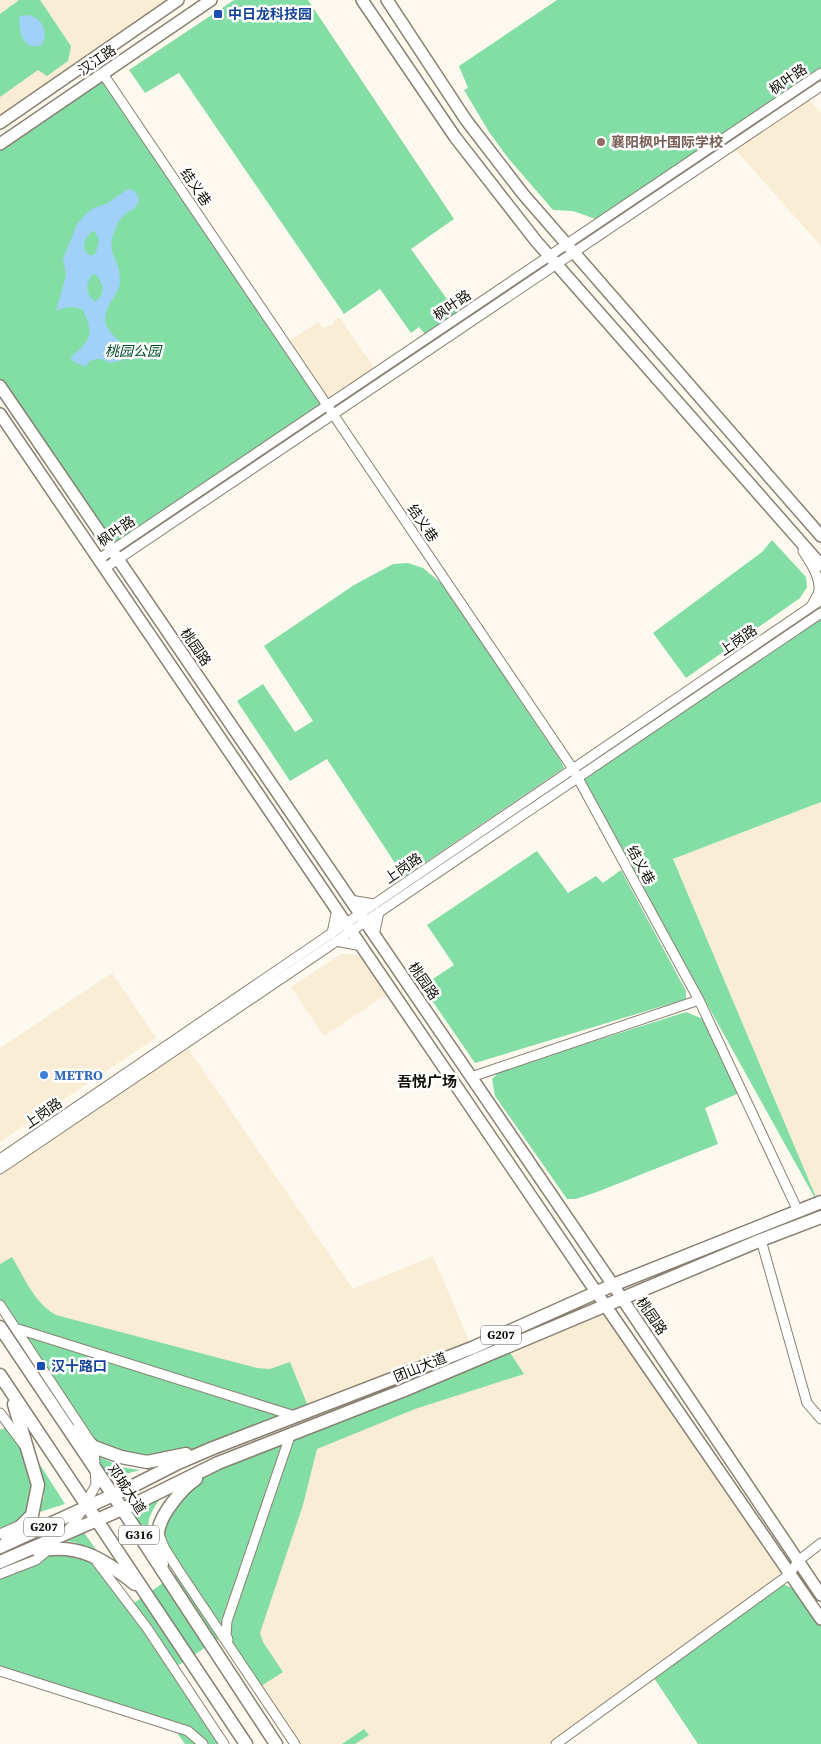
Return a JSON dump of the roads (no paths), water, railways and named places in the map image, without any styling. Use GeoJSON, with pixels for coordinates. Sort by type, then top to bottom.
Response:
{"type":"FeatureCollection","features":[{"type":"Feature","properties":{"kind":"highway","name":"团山大道"},"geometry":{"type":"LineString","coordinates":[[88,1507],[213,1448],[472,1348],[596,1292],[821,1202]]}},
{"type":"Feature","properties":{"kind":"highway","name":"团山大道"},"geometry":{"type":"LineString","coordinates":[[5,1560],[122,1509],[223,1461],[411,1387],[761,1240],[821,1217]]}},
{"type":"Feature","properties":{"kind":"highway","name":"邓城大道"},"geometry":{"type":"LineString","coordinates":[[0,1327],[113,1495],[276,1744]]}},
{"type":"Feature","properties":{"kind":"highway","name":"G316"},"geometry":{"type":"LineString","coordinates":[[0,1375],[246,1744]]}},
{"type":"Feature","properties":{"kind":"highway"},"geometry":{"type":"LineString","coordinates":[[0,1547],[32,1515],[38,1485],[10,1390]]}},
{"type":"Feature","properties":{"kind":"highway"},"geometry":{"type":"LineString","coordinates":[[61,1417],[94,1447],[121,1457],[147,1462],[213,1448]]}},
{"type":"Feature","properties":{"kind":"highway"},"geometry":{"type":"LineString","coordinates":[[166,1576],[159,1554],[158,1532],[170,1504],[188,1484],[223,1461]]}},
{"type":"Feature","properties":{"kind":"highway","name":"G207"},"geometry":{"type":"LineString","coordinates":[[0,1547],[88,1507]]}},
{"type":"Feature","properties":{"kind":"highway"},"geometry":{"type":"LineString","coordinates":[[5,1560],[51,1548],[71,1548],[114,1567],[143,1590]]}},
{"type":"Feature","properties":{"kind":"main road","name":"汉江路"},"geometry":{"type":"LineString","coordinates":[[0,123],[178,0]]}},
{"type":"Feature","properties":{"kind":"main road","name":"汉江路"},"geometry":{"type":"LineString","coordinates":[[0,144],[211,0]]}},
{"type":"Feature","properties":{"kind":"main road"},"geometry":{"type":"LineString","coordinates":[[362,0],[454,137],[553,261],[821,565]]}},
{"type":"Feature","properties":{"kind":"main road"},"geometry":{"type":"LineString","coordinates":[[387,0],[466,120],[523,194],[821,536]]}},
{"type":"Feature","properties":{"kind":"main road","name":"桃园路"},"geometry":{"type":"LineString","coordinates":[[0,386],[622,1298],[821,1595]]}},
{"type":"Feature","properties":{"kind":"main road"},"geometry":{"type":"LineString","coordinates":[[0,414],[821,1620]]}},
{"type":"Feature","properties":{"kind":"street","name":"枫叶路"},"geometry":{"type":"LineString","coordinates":[[115,555],[333,415],[821,73]]}},
{"type":"Feature","properties":{"kind":"street","name":"结义巷"},"geometry":{"type":"LineString","coordinates":[[103,74],[573,769],[699,1000],[798,1211]]}},
{"type":"Feature","properties":{"kind":"street","name":"枫叶路"},"geometry":{"type":"LineString","coordinates":[[571,248],[821,86]]}},
{"type":"Feature","properties":{"kind":"street","name":"枫叶路"},"geometry":{"type":"LineString","coordinates":[[102,564],[327,406],[553,261]]}},
{"type":"Feature","properties":{"kind":"street"},"geometry":{"type":"LineString","coordinates":[[799,510],[821,530]]}},
{"type":"Feature","properties":{"kind":"street"},"geometry":{"type":"LineString","coordinates":[[781,520],[811,563],[818,578],[819,591],[811,607]]}},
{"type":"Feature","properties":{"kind":"street","name":"上岗路"},"geometry":{"type":"LineString","coordinates":[[377,908],[573,769],[821,600]]}},
{"type":"Feature","properties":{"kind":"street","name":"上岗路"},"geometry":{"type":"LineString","coordinates":[[0,1159],[377,908],[578,778],[821,613]]}},
{"type":"Feature","properties":{"kind":"street"},"geometry":{"type":"LineString","coordinates":[[350,900],[377,908],[374,936]]}},
{"type":"Feature","properties":{"kind":"street"},"geometry":{"type":"LineString","coordinates":[[337,909],[334,937],[362,946]]}},
{"type":"Feature","properties":{"kind":"street","name":"上岗路"},"geometry":{"type":"LineString","coordinates":[[0,1169],[334,937]]}},
{"type":"Feature","properties":{"kind":"street"},"geometry":{"type":"LineString","coordinates":[[471,1077],[699,1000]]}},
{"type":"Feature","properties":{"kind":"street"},"geometry":{"type":"LineString","coordinates":[[761,1240],[807,1403],[821,1419]]}},
{"type":"Feature","properties":{"kind":"street"},"geometry":{"type":"LineString","coordinates":[[0,1305],[94,1447],[96,1486],[75,1522],[51,1548],[36,1560],[0,1574]]}},
{"type":"Feature","properties":{"kind":"street"},"geometry":{"type":"LineString","coordinates":[[15,1328],[296,1416]]}},
{"type":"Feature","properties":{"kind":"street"},"geometry":{"type":"LineString","coordinates":[[0,1413],[29,1451]]}},
{"type":"Feature","properties":{"kind":"street"},"geometry":{"type":"LineString","coordinates":[[236,1656],[226,1634],[227,1621],[291,1433]]}},
{"type":"Feature","properties":{"kind":"street"},"geometry":{"type":"LineString","coordinates":[[0,1534],[23,1524]]}},
{"type":"Feature","properties":{"kind":"street"},"geometry":{"type":"LineString","coordinates":[[158,1532],[170,1557],[295,1744]]}},
{"type":"Feature","properties":{"kind":"street"},"geometry":{"type":"LineString","coordinates":[[556,1744],[790,1574],[798,1561],[821,1543]]}},
{"type":"Feature","properties":{"kind":"street"},"geometry":{"type":"LineString","coordinates":[[92,1556],[147,1628],[224,1744]]}},
{"type":"Feature","properties":{"kind":"street"},"geometry":{"type":"LineString","coordinates":[[0,1671],[188,1731],[203,1744]]}},
{"type":"Feature","properties":{"kind":"water"},"geometry":{"type":"Polygon","coordinates":[[[29,15],[38,19],[43,27],[44,40],[41,45],[32,46],[28,44],[24,41],[20,32],[20,16],[29,15]]]}},
{"type":"Feature","properties":{"kind":"water"},"geometry":{"type":"Polygon","coordinates":[[[128,189],[133,190],[139,200],[136,207],[120,220],[112,240],[112,251],[118,267],[120,280],[118,290],[107,309],[105,319],[109,330],[121,344],[120,349],[124,356],[120,361],[110,363],[102,359],[94,360],[88,362],[87,367],[76,363],[70,358],[82,347],[88,337],[89,326],[83,310],[70,307],[56,311],[66,275],[63,259],[77,224],[94,208],[106,204],[128,189]],[[92,231],[84,244],[85,251],[91,256],[96,253],[99,240],[95,232],[92,231]],[[93,274],[87,288],[89,296],[95,302],[101,296],[102,285],[98,277],[93,274]]]}},
{"type":"Feature","properties":{"kind":"place","name":"中日龙科技园"},"geometry":{"type":"Point","coordinates":[218,14]}},
{"type":"Feature","properties":{"kind":"place","name":"襄阳枫叶国际学校"},"geometry":{"type":"Point","coordinates":[601,142]}},
{"type":"Feature","properties":{"kind":"place","name":"METRO"},"geometry":{"type":"Point","coordinates":[44,1075]}},
{"type":"Feature","properties":{"kind":"place","name":"汉十路口"},"geometry":{"type":"Point","coordinates":[41,1366]}},
{"type":"Feature","properties":{"kind":"district","name":"吾悦广场"},"geometry":{"type":"Point","coordinates":[427,1082]}},
{"type":"Feature","properties":{"kind":"park label","name":"桃园公园"},"geometry":{"type":"Point","coordinates":[133,351]}}]}
